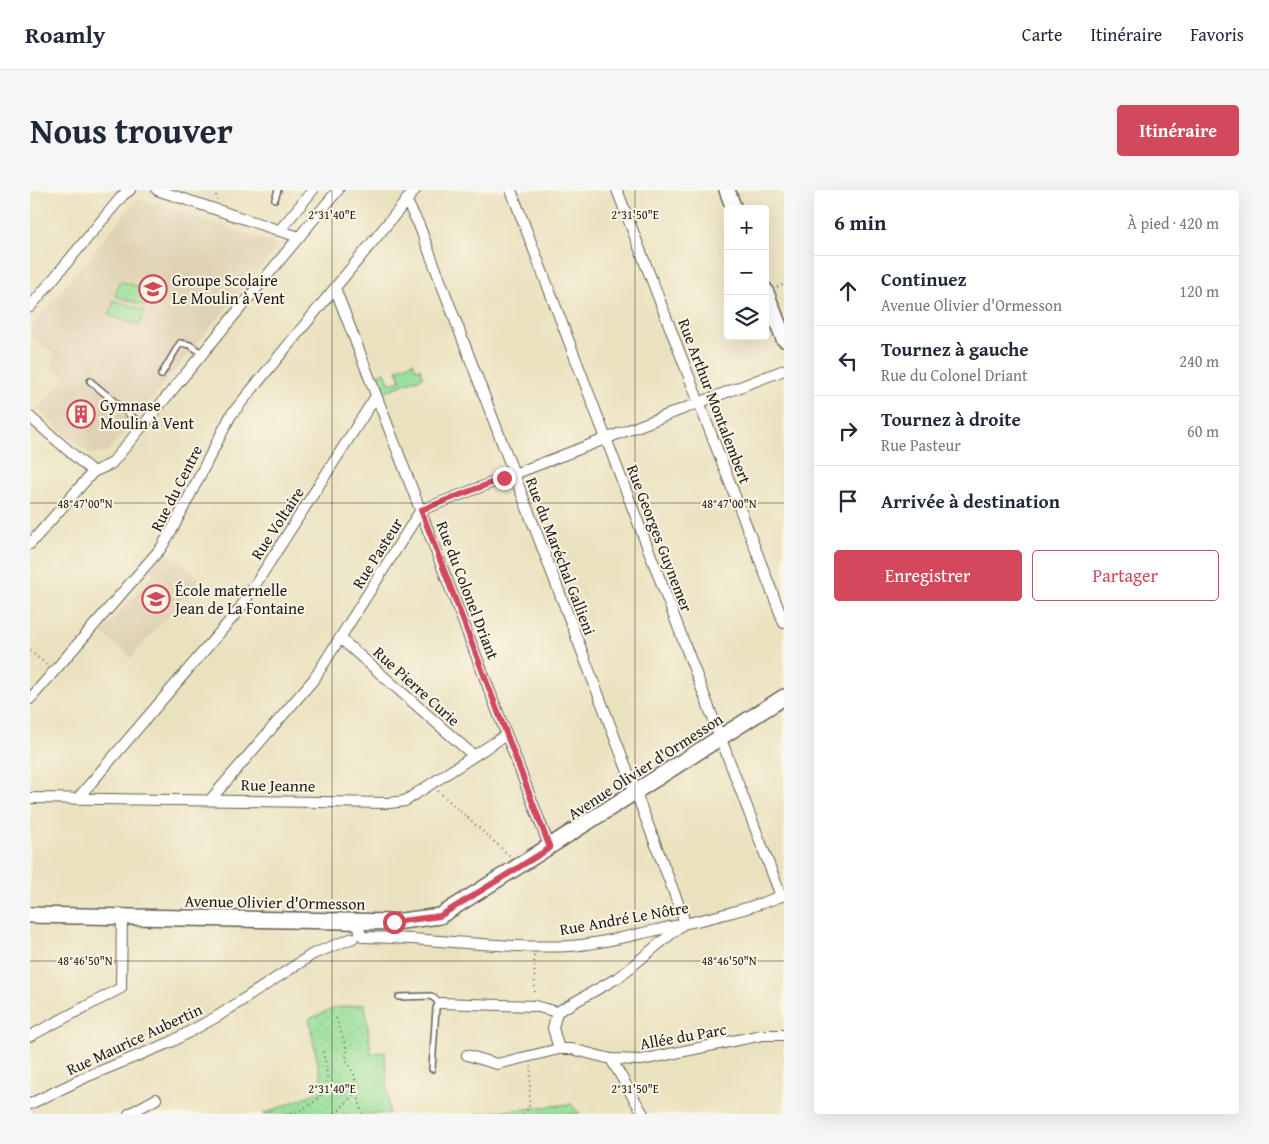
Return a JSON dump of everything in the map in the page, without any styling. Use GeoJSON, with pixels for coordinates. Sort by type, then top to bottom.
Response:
{"type":"FeatureCollection","features":[{"type":"Feature","properties":{"kind":"main road"},"geometry":{"type":"LineString","coordinates":[[727,190],[733,205]]}},
{"type":"Feature","properties":{"kind":"main road"},"geometry":{"type":"LineString","coordinates":[[767,295],[784,339]]}},
{"type":"Feature","properties":{"kind":"main road","name":"Avenue Olivier d'Ormesson"},"geometry":{"type":"LineString","coordinates":[[30,915],[394,922],[440,916],[636,794],[784,697]]}},
{"type":"Feature","properties":{"kind":"street"},"geometry":{"type":"LineString","coordinates":[[31,303],[123,195],[130,190]]}},
{"type":"Feature","properties":{"kind":"street"},"geometry":{"type":"LineString","coordinates":[[157,190],[299,237]]}},
{"type":"Feature","properties":{"kind":"street"},"geometry":{"type":"LineString","coordinates":[[279,230],[313,190]]}},
{"type":"Feature","properties":{"kind":"street"},"geometry":{"type":"LineString","coordinates":[[30,544],[93,472],[111,464],[338,190]]}},
{"type":"Feature","properties":{"kind":"street","name":"Rue du Centre"},"geometry":{"type":"LineString","coordinates":[[30,700],[161,548],[174,528],[231,415],[415,190]]}},
{"type":"Feature","properties":{"kind":"street","name":"Rue Georges Guynemer"},"geometry":{"type":"LineString","coordinates":[[511,190],[783,896]]}},
{"type":"Feature","properties":{"kind":"street","name":"Rue Arthur Montalembert"},"geometry":{"type":"LineString","coordinates":[[618,190],[784,624]]}},
{"type":"Feature","properties":{"kind":"street","name":"Rue du Maréchal Gallieni"},"geometry":{"type":"LineString","coordinates":[[406,200],[418,225],[514,474],[683,916],[683,924]]}},
{"type":"Feature","properties":{"kind":"street","name":"Rue du Colonel Driant"},"geometry":{"type":"LineString","coordinates":[[335,288],[550,848]]}},
{"type":"Feature","properties":{"kind":"street","name":"Rue Pasteur"},"geometry":{"type":"LineString","coordinates":[[211,799],[314,679],[421,510],[784,370]]}},
{"type":"Feature","properties":{"kind":"street","name":"Rue Voltaire"},"geometry":{"type":"LineString","coordinates":[[78,798],[239,610],[376,396]]}},
{"type":"Feature","properties":{"kind":"street"},"geometry":{"type":"LineString","coordinates":[[30,416],[93,472]]}},
{"type":"Feature","properties":{"kind":"street","name":"Rue Pierre Curie"},"geometry":{"type":"LineString","coordinates":[[341,639],[472,755]]}},
{"type":"Feature","properties":{"kind":"street","name":"Rue Jeanne"},"geometry":{"type":"LineString","coordinates":[[30,798],[211,799],[390,803],[405,801],[472,755],[506,735]]}},
{"type":"Feature","properties":{"kind":"street","name":"Rue André Le Nôtre"},"geometry":{"type":"LineString","coordinates":[[359,921],[360,934],[364,938],[415,938],[534,946],[572,946],[726,914],[783,896]]}},
{"type":"Feature","properties":{"kind":"street"},"geometry":{"type":"LineString","coordinates":[[30,1036],[121,988],[122,916]]}},
{"type":"Feature","properties":{"kind":"street"},"geometry":{"type":"LineString","coordinates":[[559,1049],[552,1028],[557,1012],[619,977],[683,924]]}},
{"type":"Feature","properties":{"kind":"street","name":"Rue Maurice Aubertin"},"geometry":{"type":"LineString","coordinates":[[30,1104],[86,1077],[171,1042],[218,1016],[314,954],[353,938]]}},
{"type":"Feature","properties":{"kind":"street"},"geometry":{"type":"LineString","coordinates":[[440,1003],[535,1006],[557,1012]]}},
{"type":"Feature","properties":{"kind":"street","name":"Allée du Parc"},"geometry":{"type":"LineString","coordinates":[[467,1055],[497,1064],[559,1049],[572,1049],[611,1059],[640,1060],[762,1036],[784,1035]]}},
{"type":"Feature","properties":{"kind":"street"},"geometry":{"type":"LineString","coordinates":[[611,1059],[643,1114]]}},
{"type":"Feature","properties":{"kind":"street"},"geometry":{"type":"LineString","coordinates":[[129,1114],[156,1099]]}},
{"type":"Feature","properties":{"kind":"lane"},"geometry":{"type":"LineString","coordinates":[[275,199],[278,190]]}},
{"type":"Feature","properties":{"kind":"lane"},"geometry":{"type":"LineString","coordinates":[[161,374],[180,343],[190,345],[203,354]]}},
{"type":"Feature","properties":{"kind":"lane"},"geometry":{"type":"LineString","coordinates":[[90,381],[143,426]]}},
{"type":"Feature","properties":{"kind":"lane"},"geometry":{"type":"LineString","coordinates":[[400,997],[432,996],[440,1003],[436,1008],[432,1069]]}},
{"type":"Feature","properties":{"kind":"path"},"geometry":{"type":"LineString","coordinates":[[30,651],[54,672]]}},
{"type":"Feature","properties":{"kind":"path"},"geometry":{"type":"LineString","coordinates":[[430,784],[521,866]]}},
{"type":"Feature","properties":{"kind":"path"},"geometry":{"type":"LineString","coordinates":[[534,946],[535,1006]]}},
{"type":"Feature","properties":{"kind":"path"},"geometry":{"type":"LineString","coordinates":[[336,1018],[342,1042],[348,1056],[346,1059],[354,1074],[356,1092],[362,1114]]}},
{"type":"Feature","properties":{"kind":"path"},"geometry":{"type":"LineString","coordinates":[[291,1114],[318,1099],[326,1091],[327,1071],[322,1049]]}},
{"type":"Feature","properties":{"kind":"path"},"geometry":{"type":"LineString","coordinates":[[524,1114],[529,1108],[531,1057]]}},
{"type":"Feature","properties":{"kind":"path"},"geometry":{"type":"LineString","coordinates":[[336,1114],[356,1092]]}},
{"type":"Feature","properties":{"kind":"shaded area","name":"Groupe Scolaire Le Moulin à Vent"},"geometry":{"type":"Polygon","coordinates":[[[138,198],[273,243],[275,249],[106,453],[89,454],[38,409],[65,378],[51,366],[54,363],[53,354],[30,333],[30,329],[138,198]]]}},
{"type":"Feature","properties":{"kind":"shaded area","name":"École maternelle Jean de La Fontaine"},"geometry":{"type":"Polygon","coordinates":[[[167,550],[200,579],[131,658],[102,633],[154,574],[150,570],[167,550]]]}},
{"type":"Feature","properties":{"kind":"green space"},"geometry":{"type":"Polygon","coordinates":[[[120,281],[151,291],[146,306],[115,296],[120,281]]]}},
{"type":"Feature","properties":{"kind":"green space"},"geometry":{"type":"Polygon","coordinates":[[[114,300],[145,311],[139,326],[109,315],[114,300]]]}},
{"type":"Feature","properties":{"kind":"green space"},"geometry":{"type":"Polygon","coordinates":[[[413,362],[416,369],[420,368],[423,377],[384,392],[377,375],[385,372],[390,384],[401,380],[397,369],[413,362]]]}},
{"type":"Feature","properties":{"kind":"green space"},"geometry":{"type":"Polygon","coordinates":[[[365,1004],[371,1054],[385,1052],[389,1114],[263,1114],[323,1090],[309,1019],[334,1008],[365,1004]]]}},
{"type":"Feature","properties":{"kind":"green space"},"geometry":{"type":"Polygon","coordinates":[[[571,1104],[580,1114],[477,1114],[571,1104]]]}},
{"type":"Feature","properties":{"kind":"place","name":"Groupe Scolaire Le Moulin à Vent"},"geometry":{"type":"Point","coordinates":[153,289]}},
{"type":"Feature","properties":{"kind":"place","name":"Gymnase Moulin à Vent"},"geometry":{"type":"Point","coordinates":[81,414]}},
{"type":"Feature","properties":{"kind":"place","name":"École maternelle Jean de La Fontaine"},"geometry":{"type":"Point","coordinates":[156,599]}},
{"type":"Feature","properties":{"kind":"route"},"geometry":{"type":"LineString","coordinates":[[394,922],[421,920],[440,916],[456,908],[550,848],[421,510],[504,478]]}}]}
